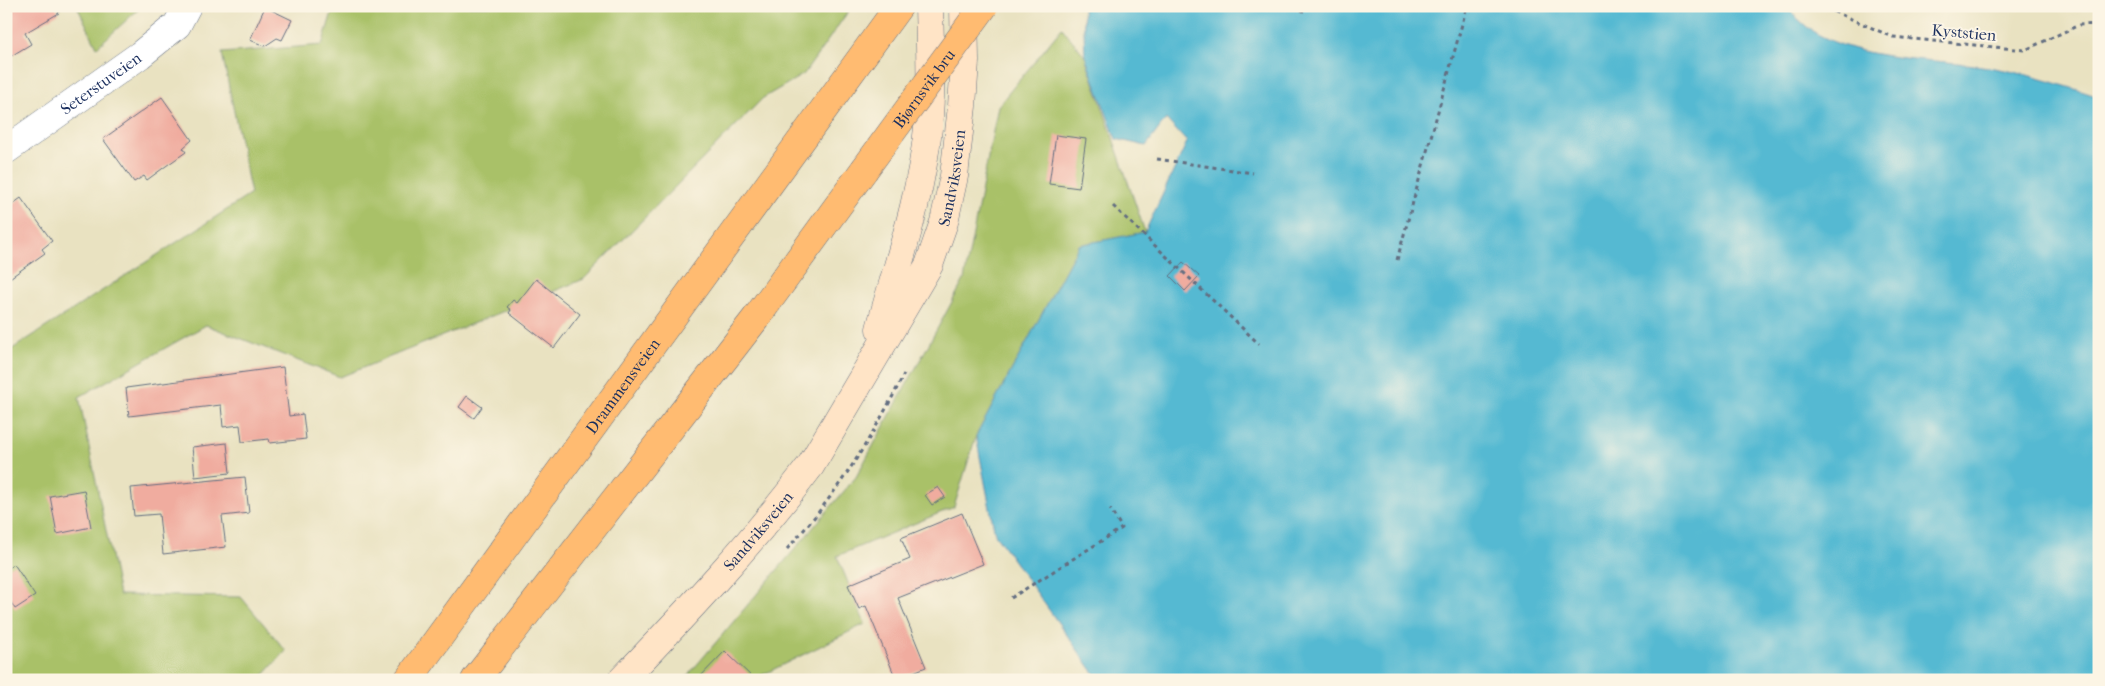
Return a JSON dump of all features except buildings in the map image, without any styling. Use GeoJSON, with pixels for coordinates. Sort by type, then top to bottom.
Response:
{"type":"FeatureCollection","features":[{"type":"Feature","properties":{"kind":"highway","name":"Drammensveien"},"geometry":{"type":"LineString","coordinates":[[408,680],[898,6]]}},
{"type":"Feature","properties":{"kind":"highway","name":"Bjørnsvik bru"},"geometry":{"type":"LineString","coordinates":[[475,680],[756,318],[984,6]]}},
{"type":"Feature","properties":{"kind":"main road","name":"Sandviksveien"},"geometry":{"type":"LineString","coordinates":[[872,362],[908,231],[921,170],[930,99],[929,6]]}},
{"type":"Feature","properties":{"kind":"main road","name":"Sandviksveien"},"geometry":{"type":"LineString","coordinates":[[622,680],[745,548],[795,487],[811,465],[929,265],[944,222],[954,176],[965,61],[964,6]]}},
{"type":"Feature","properties":{"kind":"street","name":"Seterstuveien"},"geometry":{"type":"LineString","coordinates":[[6,150],[140,55],[177,25],[186,6]]}},
{"type":"Feature","properties":{"kind":"path"},"geometry":{"type":"LineString","coordinates":[[1302,12],[1305,6]]}},
{"type":"Feature","properties":{"kind":"path"},"geometry":{"type":"LineString","coordinates":[[1397,260],[1467,6]]}},
{"type":"Feature","properties":{"kind":"path","name":"Kyststien"},"geometry":{"type":"LineString","coordinates":[[1828,6],[1835,12],[1893,37],[2025,50],[2079,25],[2099,24]]}},
{"type":"Feature","properties":{"kind":"path"},"geometry":{"type":"LineString","coordinates":[[1157,159],[1253,173]]}},
{"type":"Feature","properties":{"kind":"path"},"geometry":{"type":"LineString","coordinates":[[1113,206],[1259,344]]}},
{"type":"Feature","properties":{"kind":"path"},"geometry":{"type":"LineString","coordinates":[[1011,598],[1122,528],[1110,510]]}},
{"type":"Feature","properties":{"kind":"green space"},"geometry":{"type":"Polygon","coordinates":[[[77,6],[142,6],[97,47],[77,6]]]}},
{"type":"Feature","properties":{"kind":"green space"},"geometry":{"type":"Polygon","coordinates":[[[334,6],[852,6],[804,74],[763,98],[584,279],[340,377],[206,325],[79,397],[119,595],[241,597],[286,651],[259,680],[6,680],[6,353],[251,194],[222,53],[322,45],[334,6]]]}},
{"type":"Feature","properties":{"kind":"green space"},"geometry":{"type":"Polygon","coordinates":[[[1062,28],[1085,56],[1145,232],[1079,245],[976,436],[954,507],[837,556],[865,624],[752,680],[684,680],[856,477],[964,280],[998,106],[1062,28]]]}},
{"type":"Feature","properties":{"kind":"water"},"geometry":{"type":"Polygon","coordinates":[[[1083,6],[1785,6],[1818,34],[1842,45],[1862,51],[2002,70],[2044,80],[2099,97],[2099,680],[1099,680],[995,534],[976,436],[1079,245],[1145,232],[1187,142],[1166,119],[1146,146],[1116,139],[1085,56],[1083,6]]]}}]}
